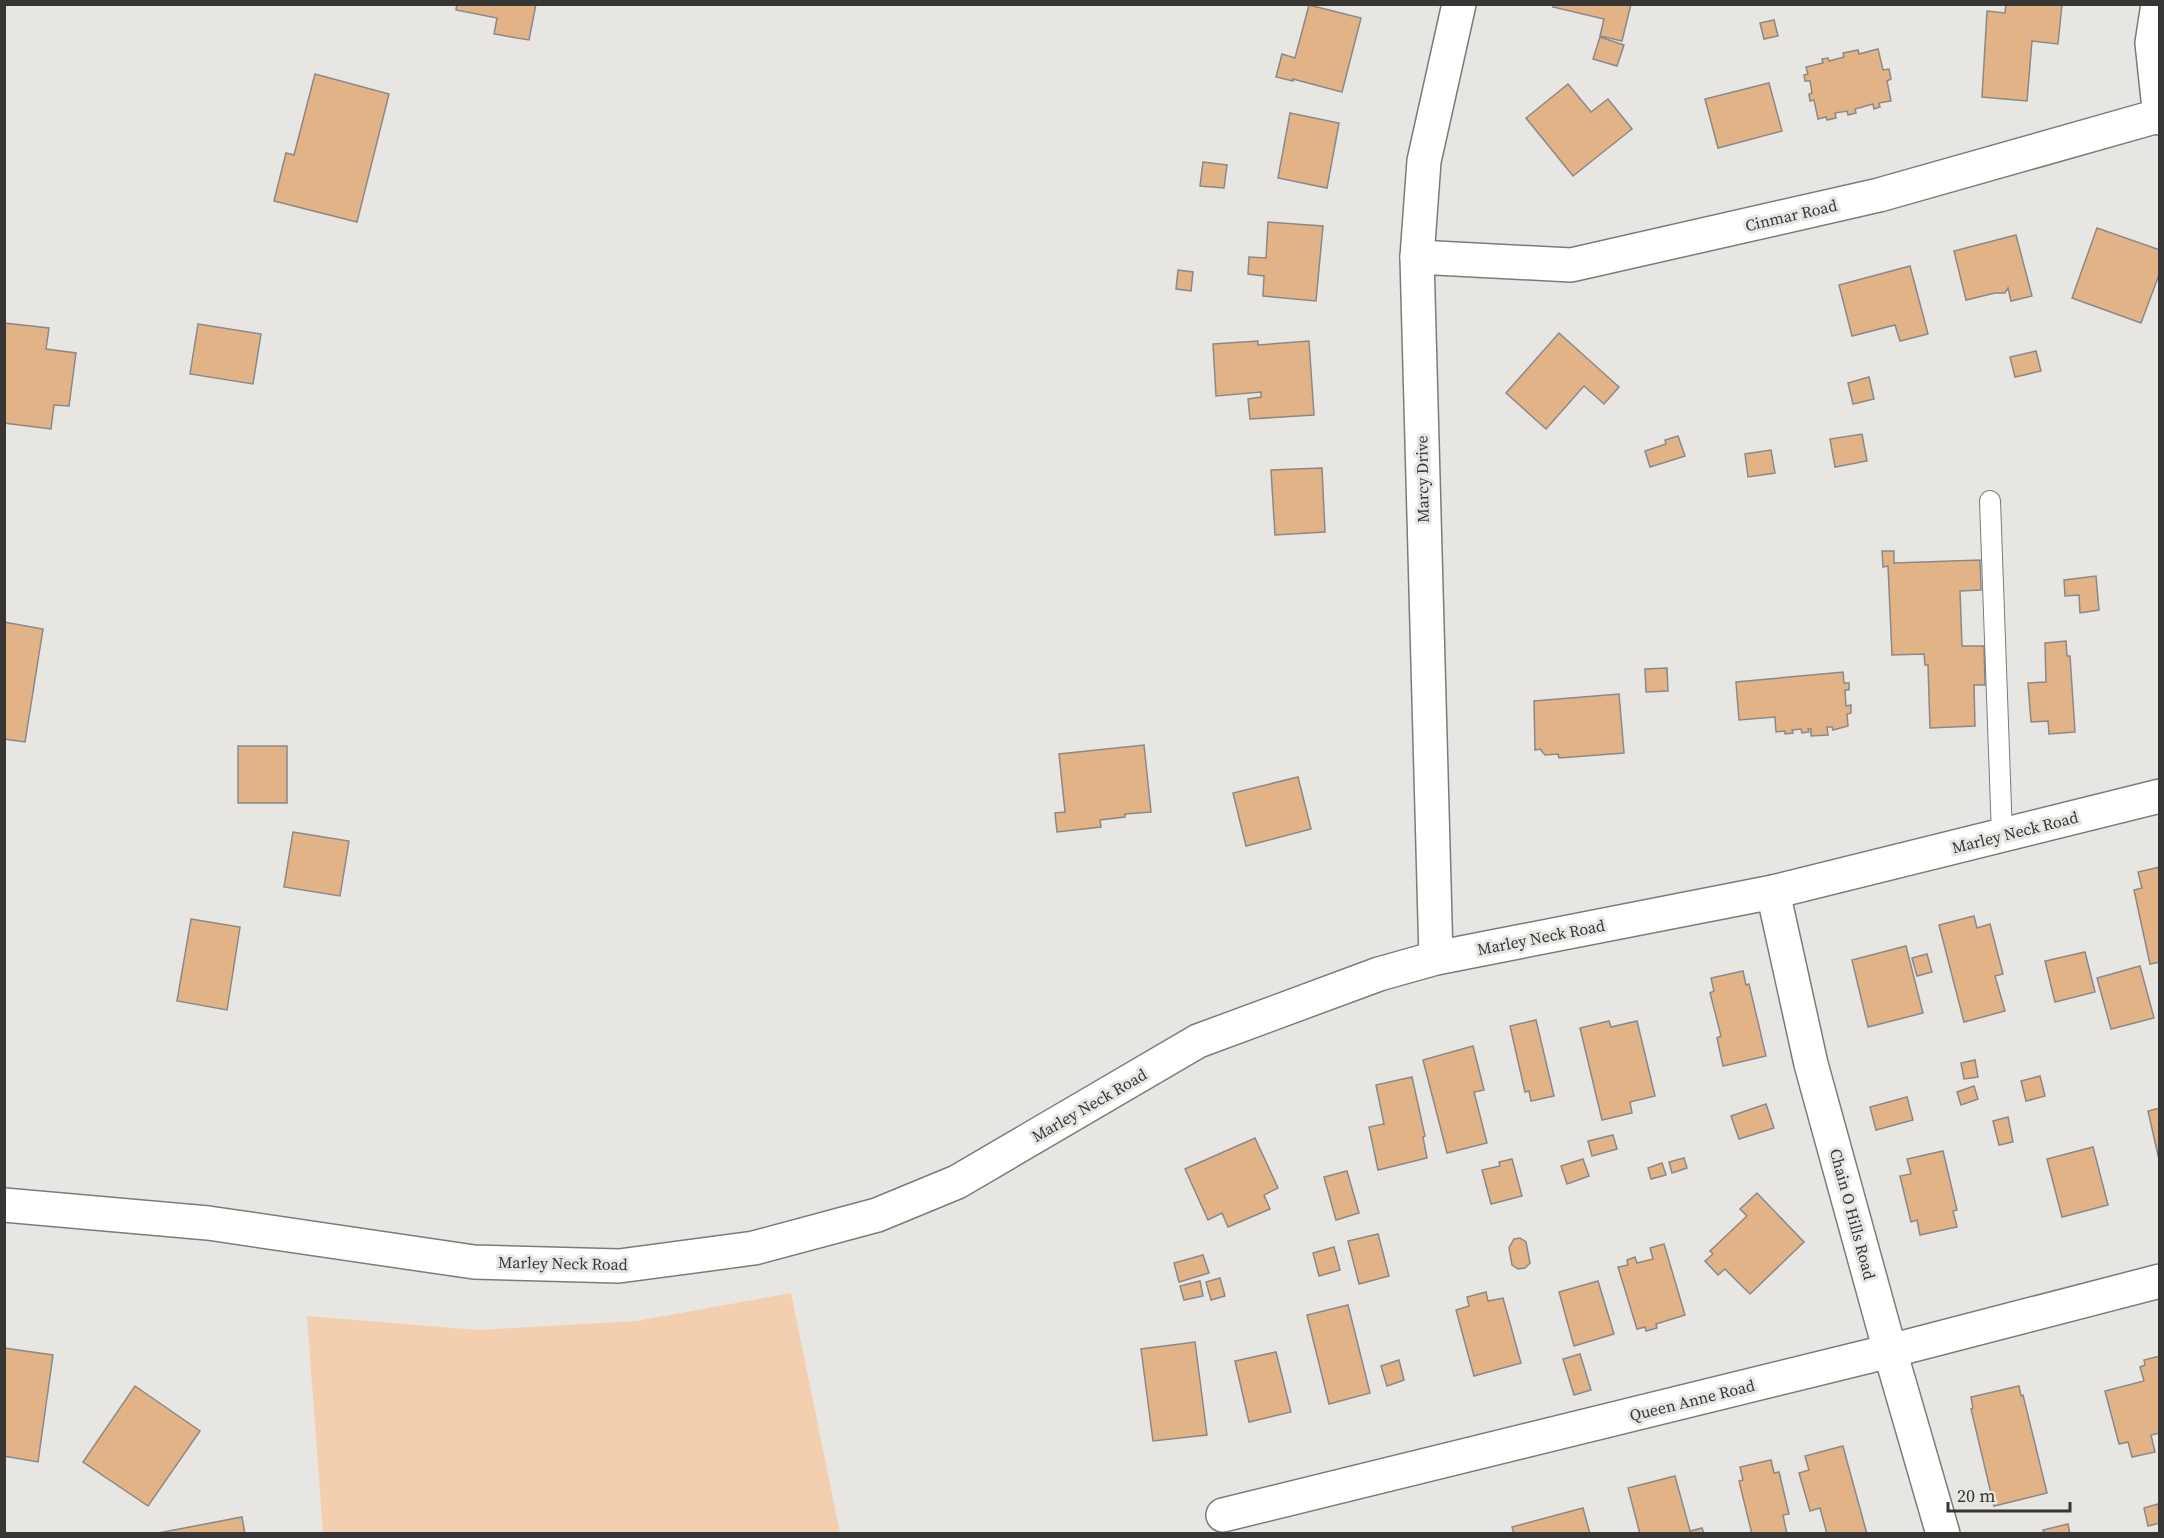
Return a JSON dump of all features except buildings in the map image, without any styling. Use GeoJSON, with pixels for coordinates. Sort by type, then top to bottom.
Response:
{"type":"FeatureCollection","features":[{"type":"Feature","properties":{"kind":"street","name":"Marcy Drive"},"geometry":{"type":"LineString","coordinates":[[1436,958],[1417,257],[1424,161],[1459,4]]}},
{"type":"Feature","properties":{"kind":"street"},"geometry":{"type":"LineString","coordinates":[[2158,4],[2152,44],[2159,117]]}},
{"type":"Feature","properties":{"kind":"street","name":"Cinmar Road"},"geometry":{"type":"LineString","coordinates":[[1417,257],[1571,265],[1879,195],[2159,117]]}},
{"type":"Feature","properties":{"kind":"street","name":"Marley Neck Road"},"geometry":{"type":"LineString","coordinates":[[4,1205],[208,1223],[474,1262],[619,1266],[754,1248],[877,1215],[957,1182],[1198,1041],[1378,974],[1436,958],[1773,892],[2160,796]]}},
{"type":"Feature","properties":{"kind":"street","name":"Chain O Hills Road"},"geometry":{"type":"LineString","coordinates":[[1773,892],[1811,1064],[1943,1533]]}},
{"type":"Feature","properties":{"kind":"street","name":"Queen Anne Road"},"geometry":{"type":"LineString","coordinates":[[1223,1515],[1890,1351],[2160,1281]]}},
{"type":"Feature","properties":{"kind":"lane"},"geometry":{"type":"LineString","coordinates":[[1990,501],[2002,835]]}},
{"type":"Feature","properties":{"kind":"shaded area"},"geometry":{"type":"Polygon","coordinates":[[[791,1293],[840,1533],[323,1533],[307,1316],[478,1330],[636,1321],[791,1293]]]}}]}
